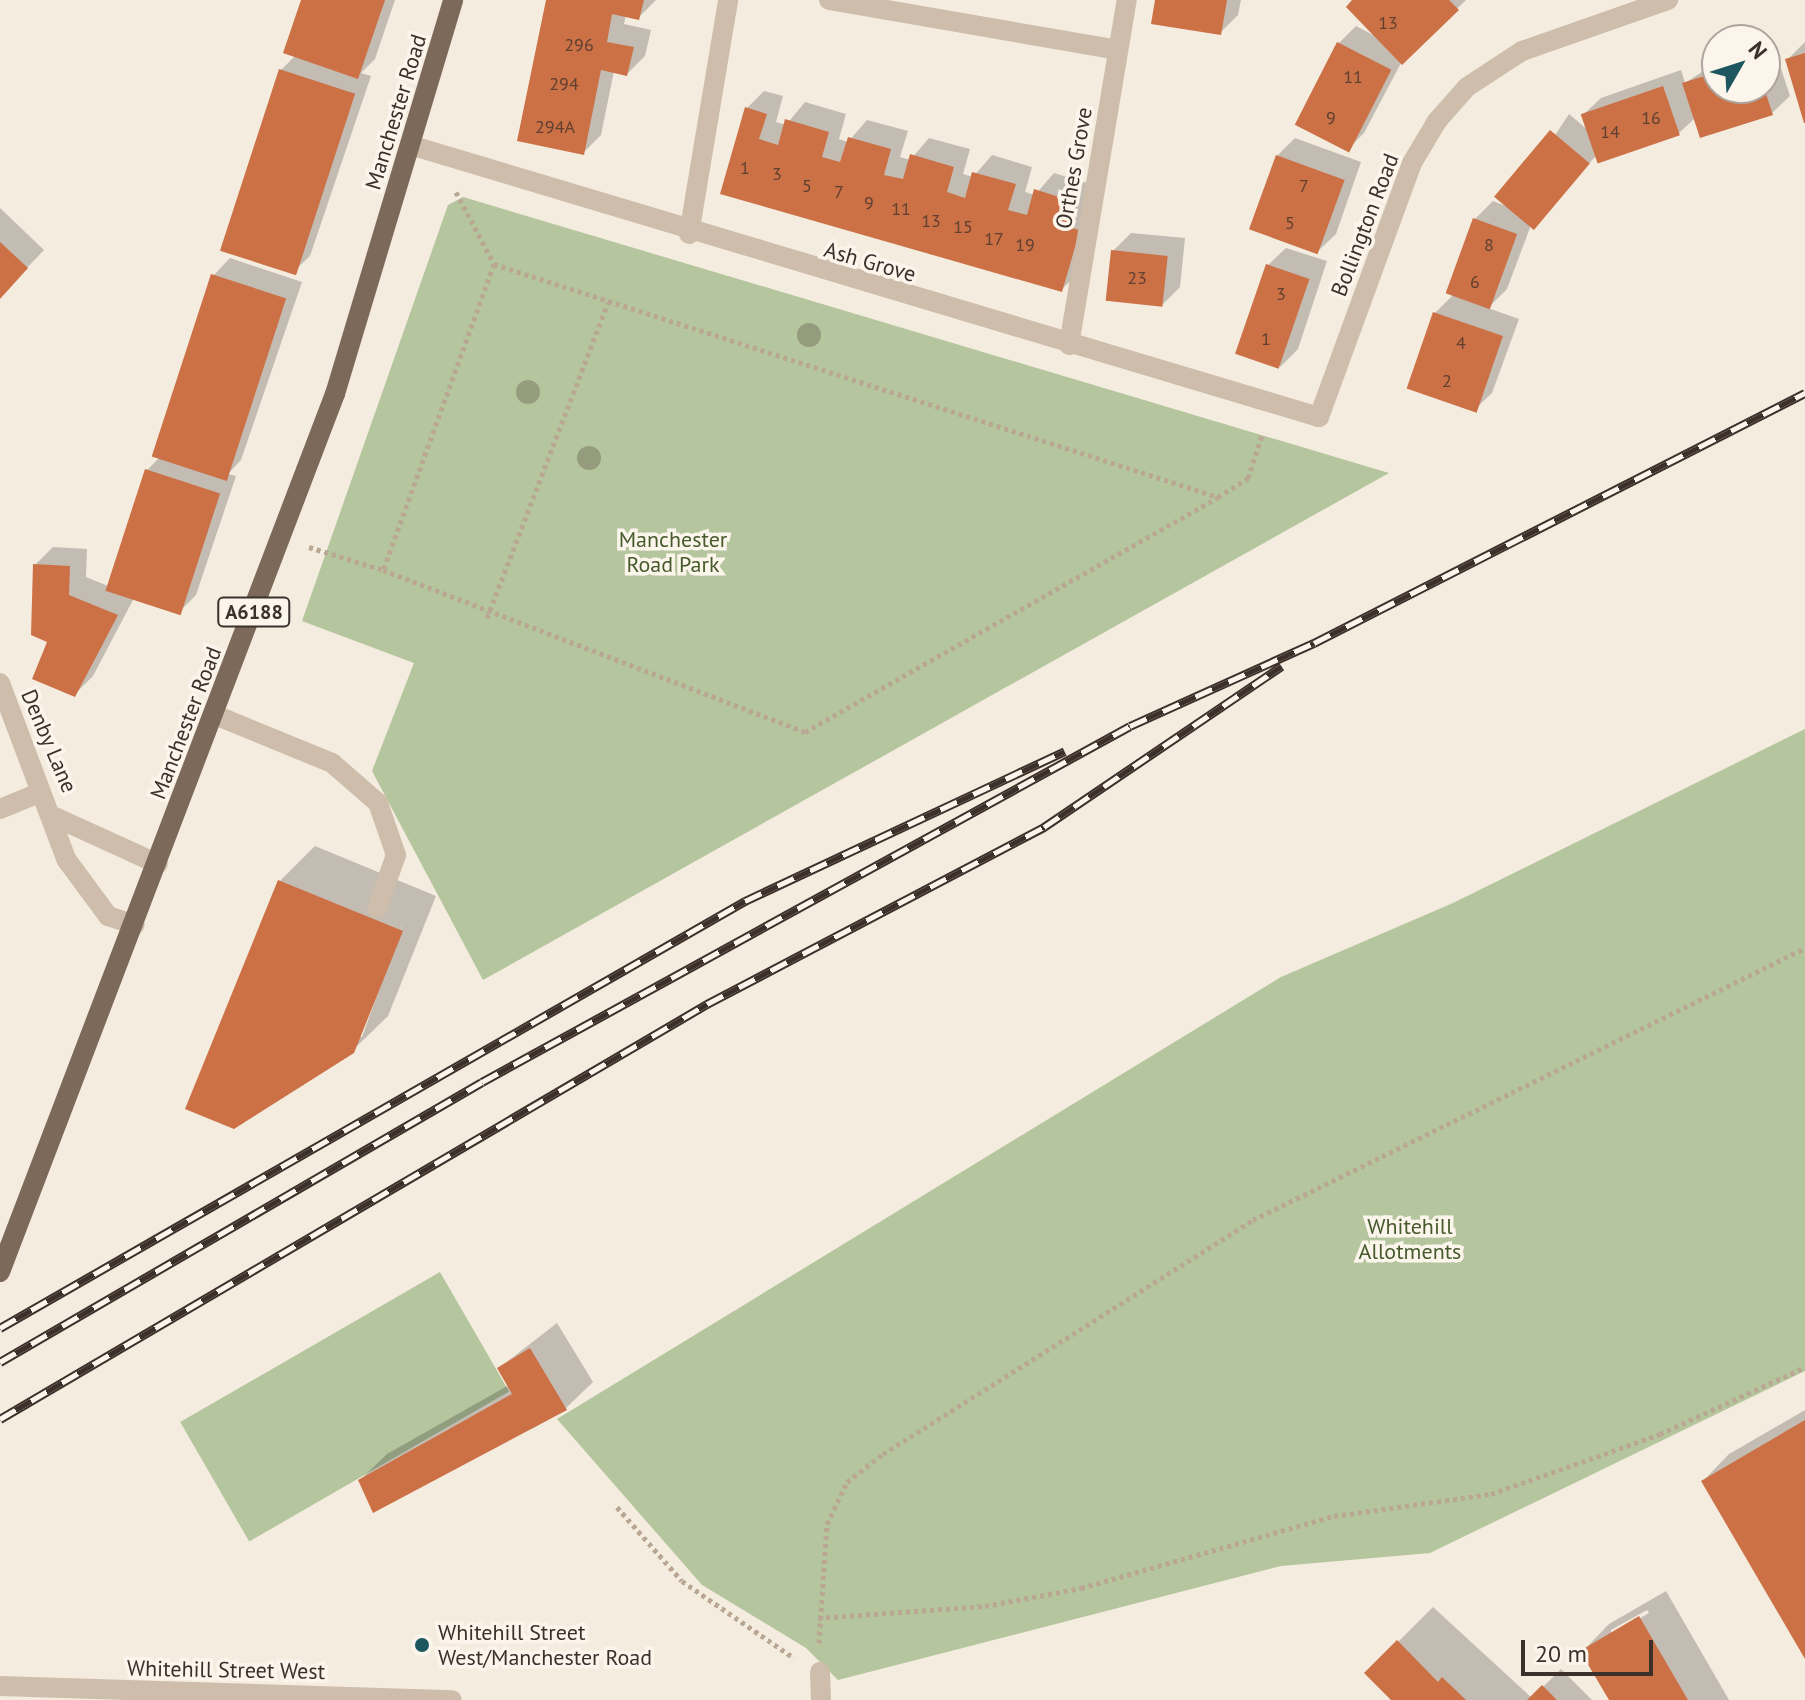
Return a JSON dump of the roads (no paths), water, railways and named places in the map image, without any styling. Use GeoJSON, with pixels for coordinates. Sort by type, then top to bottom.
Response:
{"type":"FeatureCollection","features":[{"type":"Feature","properties":{"kind":"main road","name":"Manchester Road"},"geometry":{"type":"LineString","coordinates":[[0,1272],[135,925],[335,394],[453,0]]}},
{"type":"Feature","properties":{"kind":"street"},"geometry":{"type":"LineString","coordinates":[[689,234],[728,0]]}},
{"type":"Feature","properties":{"kind":"street"},"geometry":{"type":"LineString","coordinates":[[829,0],[1118,50]]}},
{"type":"Feature","properties":{"kind":"street","name":"Orthes Grove"},"geometry":{"type":"LineString","coordinates":[[1069,345],[1127,0]]}},
{"type":"Feature","properties":{"kind":"street","name":"Bollington Road"},"geometry":{"type":"LineString","coordinates":[[1319,417],[1412,163],[1437,121],[1467,87],[1522,51],[1668,0]]}},
{"type":"Feature","properties":{"kind":"street","name":"Ash Grove"},"geometry":{"type":"LineString","coordinates":[[410,145],[451,155],[689,234],[1319,417]]}},
{"type":"Feature","properties":{"kind":"street","name":"Denby Lane"},"geometry":{"type":"LineString","coordinates":[[0,683],[41,792],[55,817],[66,859],[108,916],[135,925]]}},
{"type":"Feature","properties":{"kind":"street"},"geometry":{"type":"LineString","coordinates":[[215,715],[332,763],[378,803],[396,855],[377,909]]}},
{"type":"Feature","properties":{"kind":"street"},"geometry":{"type":"LineString","coordinates":[[0,809],[41,792]]}},
{"type":"Feature","properties":{"kind":"street","name":"Denby Lane"},"geometry":{"type":"LineString","coordinates":[[55,817],[158,864]]}},
{"type":"Feature","properties":{"kind":"street"},"geometry":{"type":"LineString","coordinates":[[820,1672],[821,1700]]}},
{"type":"Feature","properties":{"kind":"street","name":"Whitehill Street West"},"geometry":{"type":"LineString","coordinates":[[0,1686],[452,1700]]}},
{"type":"Feature","properties":{"kind":"railway"},"geometry":{"type":"LineString","coordinates":[[0,1362],[482,1082],[1130,726],[1314,643],[1805,393]]}},
{"type":"Feature","properties":{"kind":"railway"},"geometry":{"type":"LineString","coordinates":[[0,1419],[707,1004],[1044,827],[1282,666]]}},
{"type":"Feature","properties":{"kind":"railway"},"geometry":{"type":"LineString","coordinates":[[0,1328],[745,901],[1065,751]]}},
{"type":"Feature","properties":{"kind":"place","name":"Whitehill Street West/Manchester Road"},"geometry":{"type":"Point","coordinates":[422,1645]}},
{"type":"Feature","properties":{"kind":"park label","name":"Manchester Road Park"},"geometry":{"type":"Point","coordinates":[673,552]}},
{"type":"Feature","properties":{"kind":"park label","name":"Whitehill Allotments"},"geometry":{"type":"Point","coordinates":[1410,1238]}}]}
